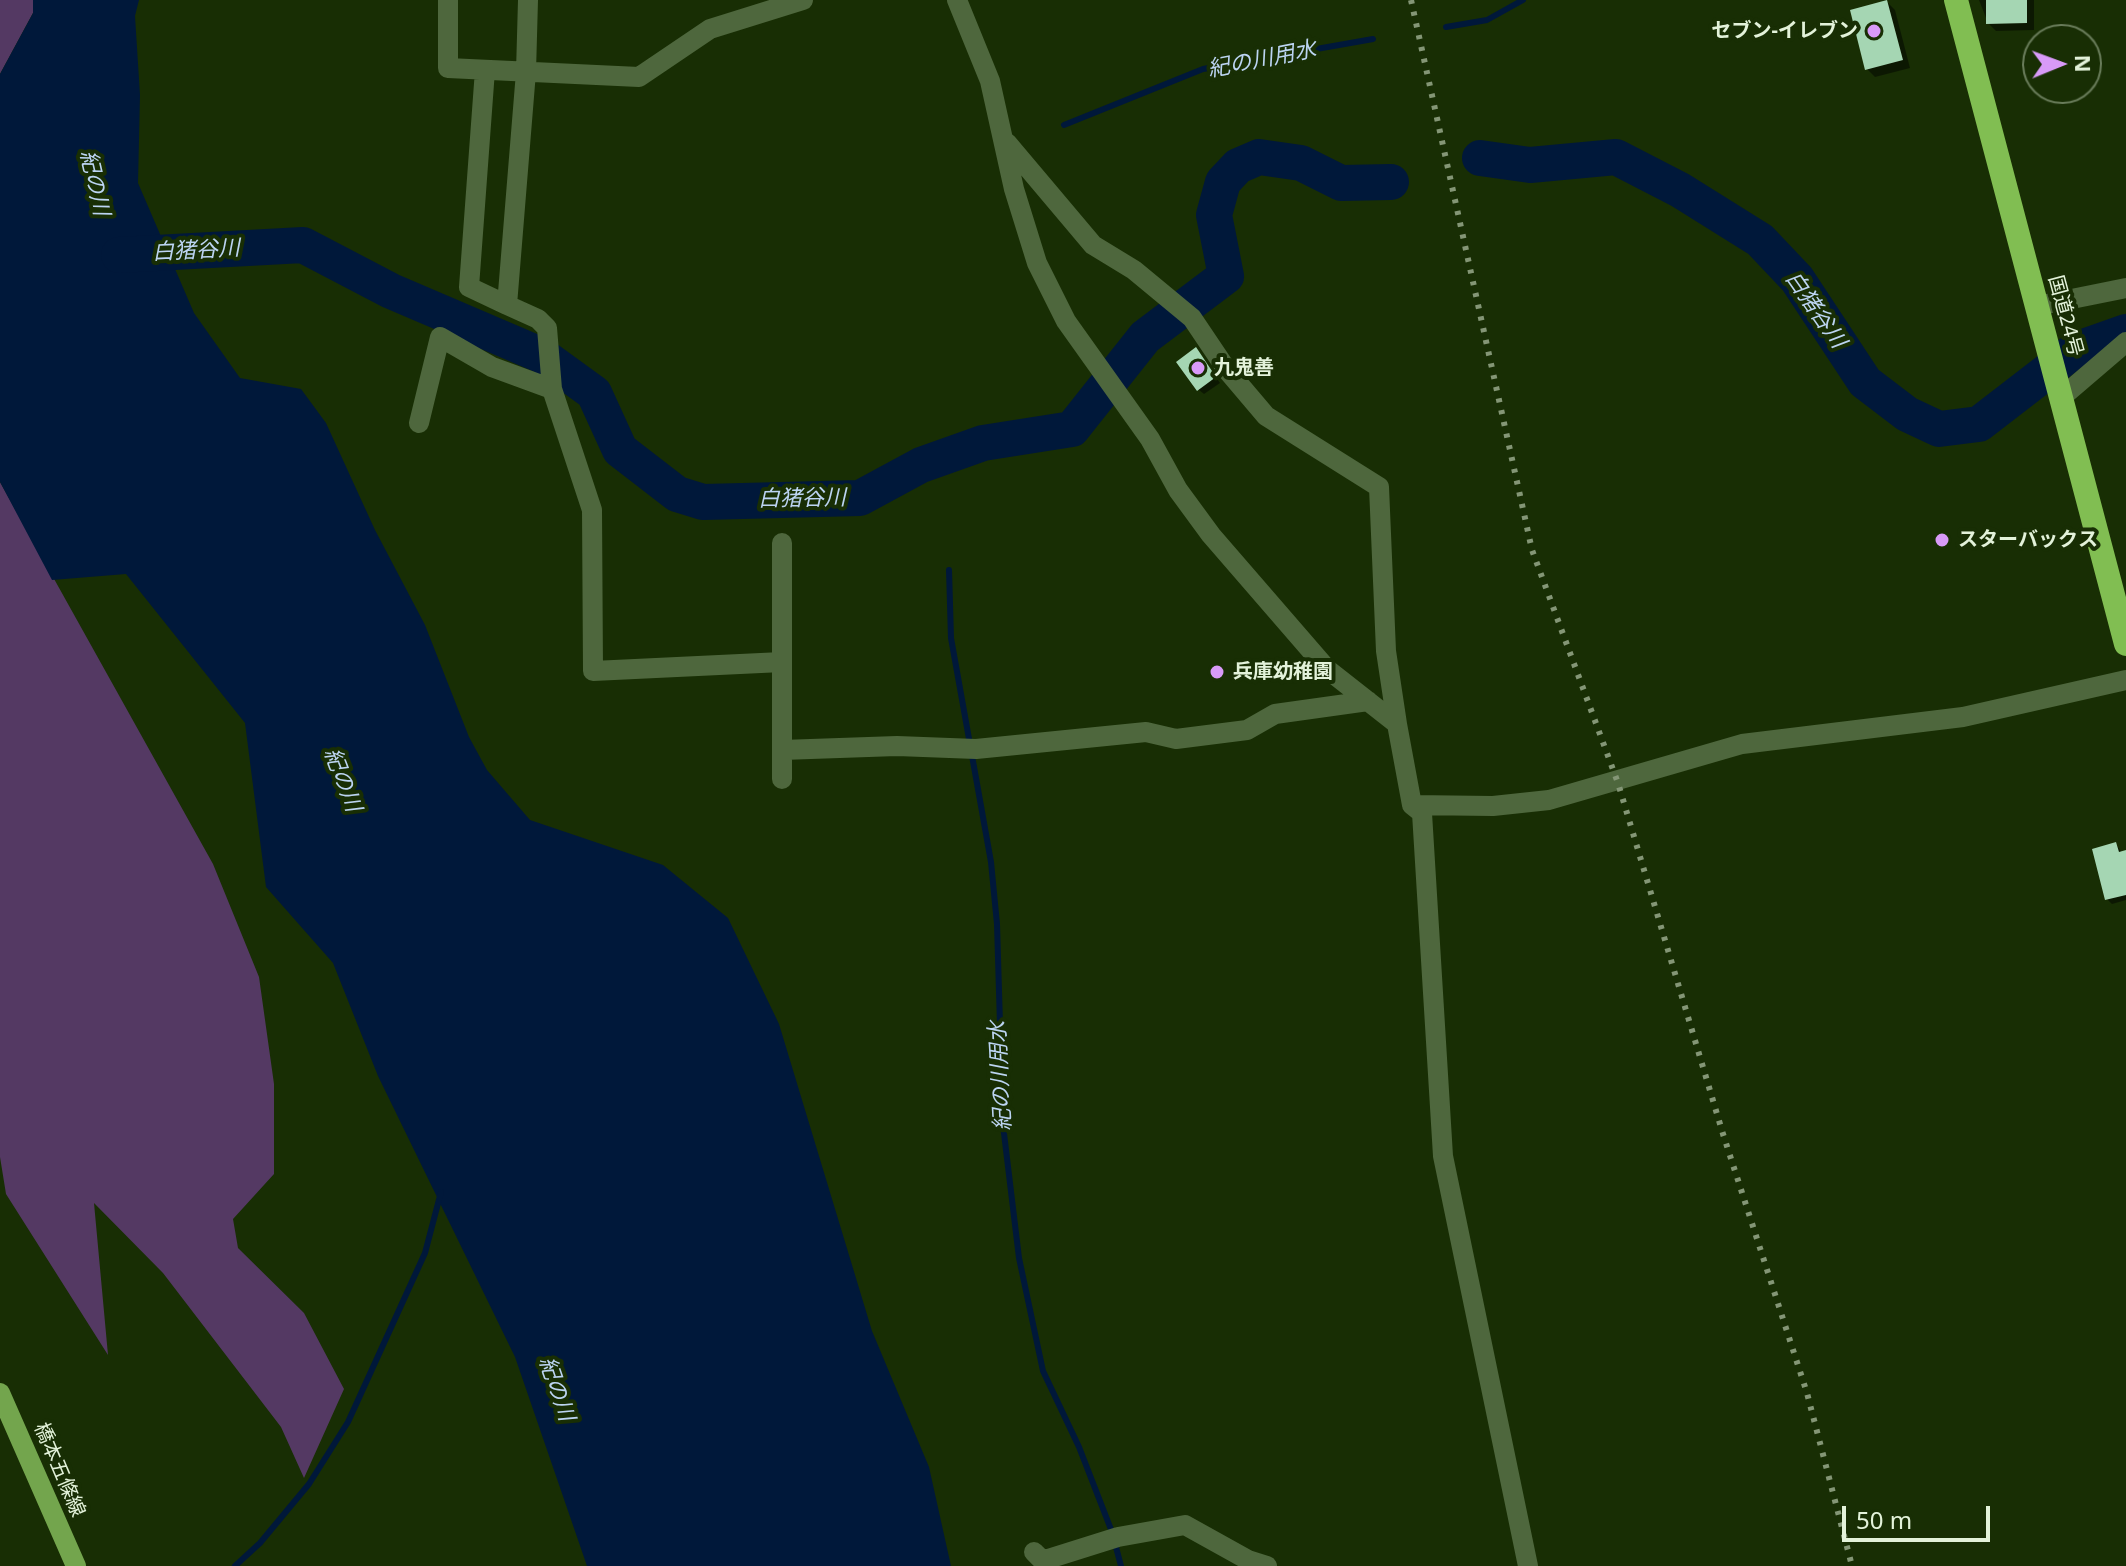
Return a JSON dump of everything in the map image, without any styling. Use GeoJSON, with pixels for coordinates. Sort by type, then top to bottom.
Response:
{"type":"FeatureCollection","features":[{"type":"Feature","properties":{"kind":"highway","name":"国道24号"},"geometry":{"type":"LineString","coordinates":[[1956,0],[2126,644]]}},
{"type":"Feature","properties":{"kind":"main road","name":"橋本五條線"},"geometry":{"type":"LineString","coordinates":[[0,1393],[76,1566]]}},
{"type":"Feature","properties":{"kind":"street"},"geometry":{"type":"LineString","coordinates":[[448,0],[448,68],[639,77],[710,29],[803,0]]}},
{"type":"Feature","properties":{"kind":"street"},"geometry":{"type":"LineString","coordinates":[[507,305],[526,72],[528,0]]}},
{"type":"Feature","properties":{"kind":"street"},"geometry":{"type":"LineString","coordinates":[[957,0],[990,81],[1014,189],[1037,263],[1066,321],[1150,439],[1178,490],[1211,535],[1327,669],[1397,724]]}},
{"type":"Feature","properties":{"kind":"street"},"geometry":{"type":"LineString","coordinates":[[485,70],[469,287],[538,319],[547,328],[552,379],[592,510],[593,671],[782,662]]}},
{"type":"Feature","properties":{"kind":"street"},"geometry":{"type":"LineString","coordinates":[[1004,141],[1093,245],[1134,270],[1180,308],[1266,416],[1379,487],[1386,651],[1412,805],[1422,813],[1443,1156],[1528,1566]]}},
{"type":"Feature","properties":{"kind":"street"},"geometry":{"type":"LineString","coordinates":[[2037,306],[2126,288]]}},
{"type":"Feature","properties":{"kind":"street"},"geometry":{"type":"LineString","coordinates":[[419,423],[440,337],[492,367],[552,379]]}},
{"type":"Feature","properties":{"kind":"street"},"geometry":{"type":"LineString","coordinates":[[2062,397],[2126,342]]}},
{"type":"Feature","properties":{"kind":"street"},"geometry":{"type":"LineString","coordinates":[[782,543],[782,779]]}},
{"type":"Feature","properties":{"kind":"street"},"geometry":{"type":"LineString","coordinates":[[1412,805],[1493,806],[1549,800],[1742,744],[1963,717],[2126,680]]}},
{"type":"Feature","properties":{"kind":"street"},"geometry":{"type":"LineString","coordinates":[[782,750],[897,746],[970,749],[1146,732],[1176,739],[1247,730],[1275,714],[1368,701]]}},
{"type":"Feature","properties":{"kind":"street"},"geometry":{"type":"LineString","coordinates":[[1034,1552],[1041,1559],[1048,1559],[1114,1538],[1185,1525],[1248,1560],[1267,1566]]}},
{"type":"Feature","properties":{"kind":"shaded area"},"geometry":{"type":"Polygon","coordinates":[[[0,0],[33,0],[33,13],[0,74],[0,0]]]}},
{"type":"Feature","properties":{"kind":"shaded area"},"geometry":{"type":"Polygon","coordinates":[[[0,482],[213,864],[259,977],[274,1084],[274,1174],[233,1219],[238,1248],[304,1313],[344,1389],[304,1478],[281,1427],[163,1273],[94,1203],[108,1355],[6,1194],[0,1157],[0,482]]]}},
{"type":"Feature","properties":{"kind":"water","name":"紀の川"},"geometry":{"type":"Polygon","coordinates":[[[33,0],[139,0],[135,16],[140,95],[138,183],[194,313],[240,378],[301,389],[326,423],[375,530],[425,625],[469,737],[487,770],[530,820],[663,865],[728,918],[779,1024],[872,1331],[929,1467],[951,1566],[587,1566],[515,1357],[378,1076],[333,963],[266,887],[245,723],[126,574],[52,580],[0,482],[0,74],[33,13],[33,0]]]}},
{"type":"Feature","properties":{"kind":"building"},"geometry":{"type":"Polygon","coordinates":[[[1887,0],[1903,60],[1865,70],[1850,10],[1887,0]]]}},
{"type":"Feature","properties":{"kind":"building"},"geometry":{"type":"Polygon","coordinates":[[[1986,0],[2027,0],[2027,23],[1986,24],[1986,0]]]}},
{"type":"Feature","properties":{"kind":"building","name":"九鬼善"},"geometry":{"type":"Polygon","coordinates":[[[1196,347],[1216,377],[1197,391],[1176,362],[1196,347]]]}},
{"type":"Feature","properties":{"kind":"building"},"geometry":{"type":"Polygon","coordinates":[[[2116,842],[2119,852],[2126,850],[2126,895],[2105,900],[2092,849],[2116,842]]]}},
{"type":"Feature","properties":{"kind":"waterway","name":"紀の川用水"},"geometry":{"type":"LineString","coordinates":[[1446,27],[1487,20],[1523,0]]}},
{"type":"Feature","properties":{"kind":"waterway","name":"紀の川用水"},"geometry":{"type":"LineString","coordinates":[[1064,125],[1203,69],[1373,39]]}},
{"type":"Feature","properties":{"kind":"waterway","name":"白猪谷川"},"geometry":{"type":"LineString","coordinates":[[119,255],[303,245],[391,291],[543,356],[594,393],[620,450],[677,494],[703,502],[860,498],[921,465],[983,443],[1072,429],[1145,337],[1226,276],[1214,215],[1223,182],[1238,166],[1259,157],[1301,163],[1341,183],[1391,182]]}},
{"type":"Feature","properties":{"kind":"waterway","name":"白猪谷川"},"geometry":{"type":"LineString","coordinates":[[1480,158],[1530,165],[1616,157],[1680,190],[1760,240],[1797,279],[1865,382],[1907,414],[1939,429],[1979,424],[2075,350],[2126,332]]}},
{"type":"Feature","properties":{"kind":"waterway","name":"紀の川用水"},"geometry":{"type":"LineString","coordinates":[[949,570],[951,638],[991,862],[997,924],[1003,1125],[1019,1258],[1043,1371],[1079,1447],[1112,1532],[1121,1566]]}},
{"type":"Feature","properties":{"kind":"waterway"},"geometry":{"type":"LineString","coordinates":[[235,1566],[260,1543],[309,1484],[348,1422],[425,1253],[441,1192]]}},
{"type":"Feature","properties":{"kind":"railway"},"geometry":{"type":"LineString","coordinates":[[1411,0],[1532,550],[1618,783],[1723,1134],[1807,1393],[1852,1566]]}},
{"type":"Feature","properties":{"kind":"place","name":"セブン-イレブン"},"geometry":{"type":"Point","coordinates":[1874,31]}},
{"type":"Feature","properties":{"kind":"place","name":"九鬼善"},"geometry":{"type":"Point","coordinates":[1198,368]}},
{"type":"Feature","properties":{"kind":"place","name":"スターバックス"},"geometry":{"type":"Point","coordinates":[1942,540]}},
{"type":"Feature","properties":{"kind":"place","name":"兵庫幼稚園"},"geometry":{"type":"Point","coordinates":[1217,672]}}]}
